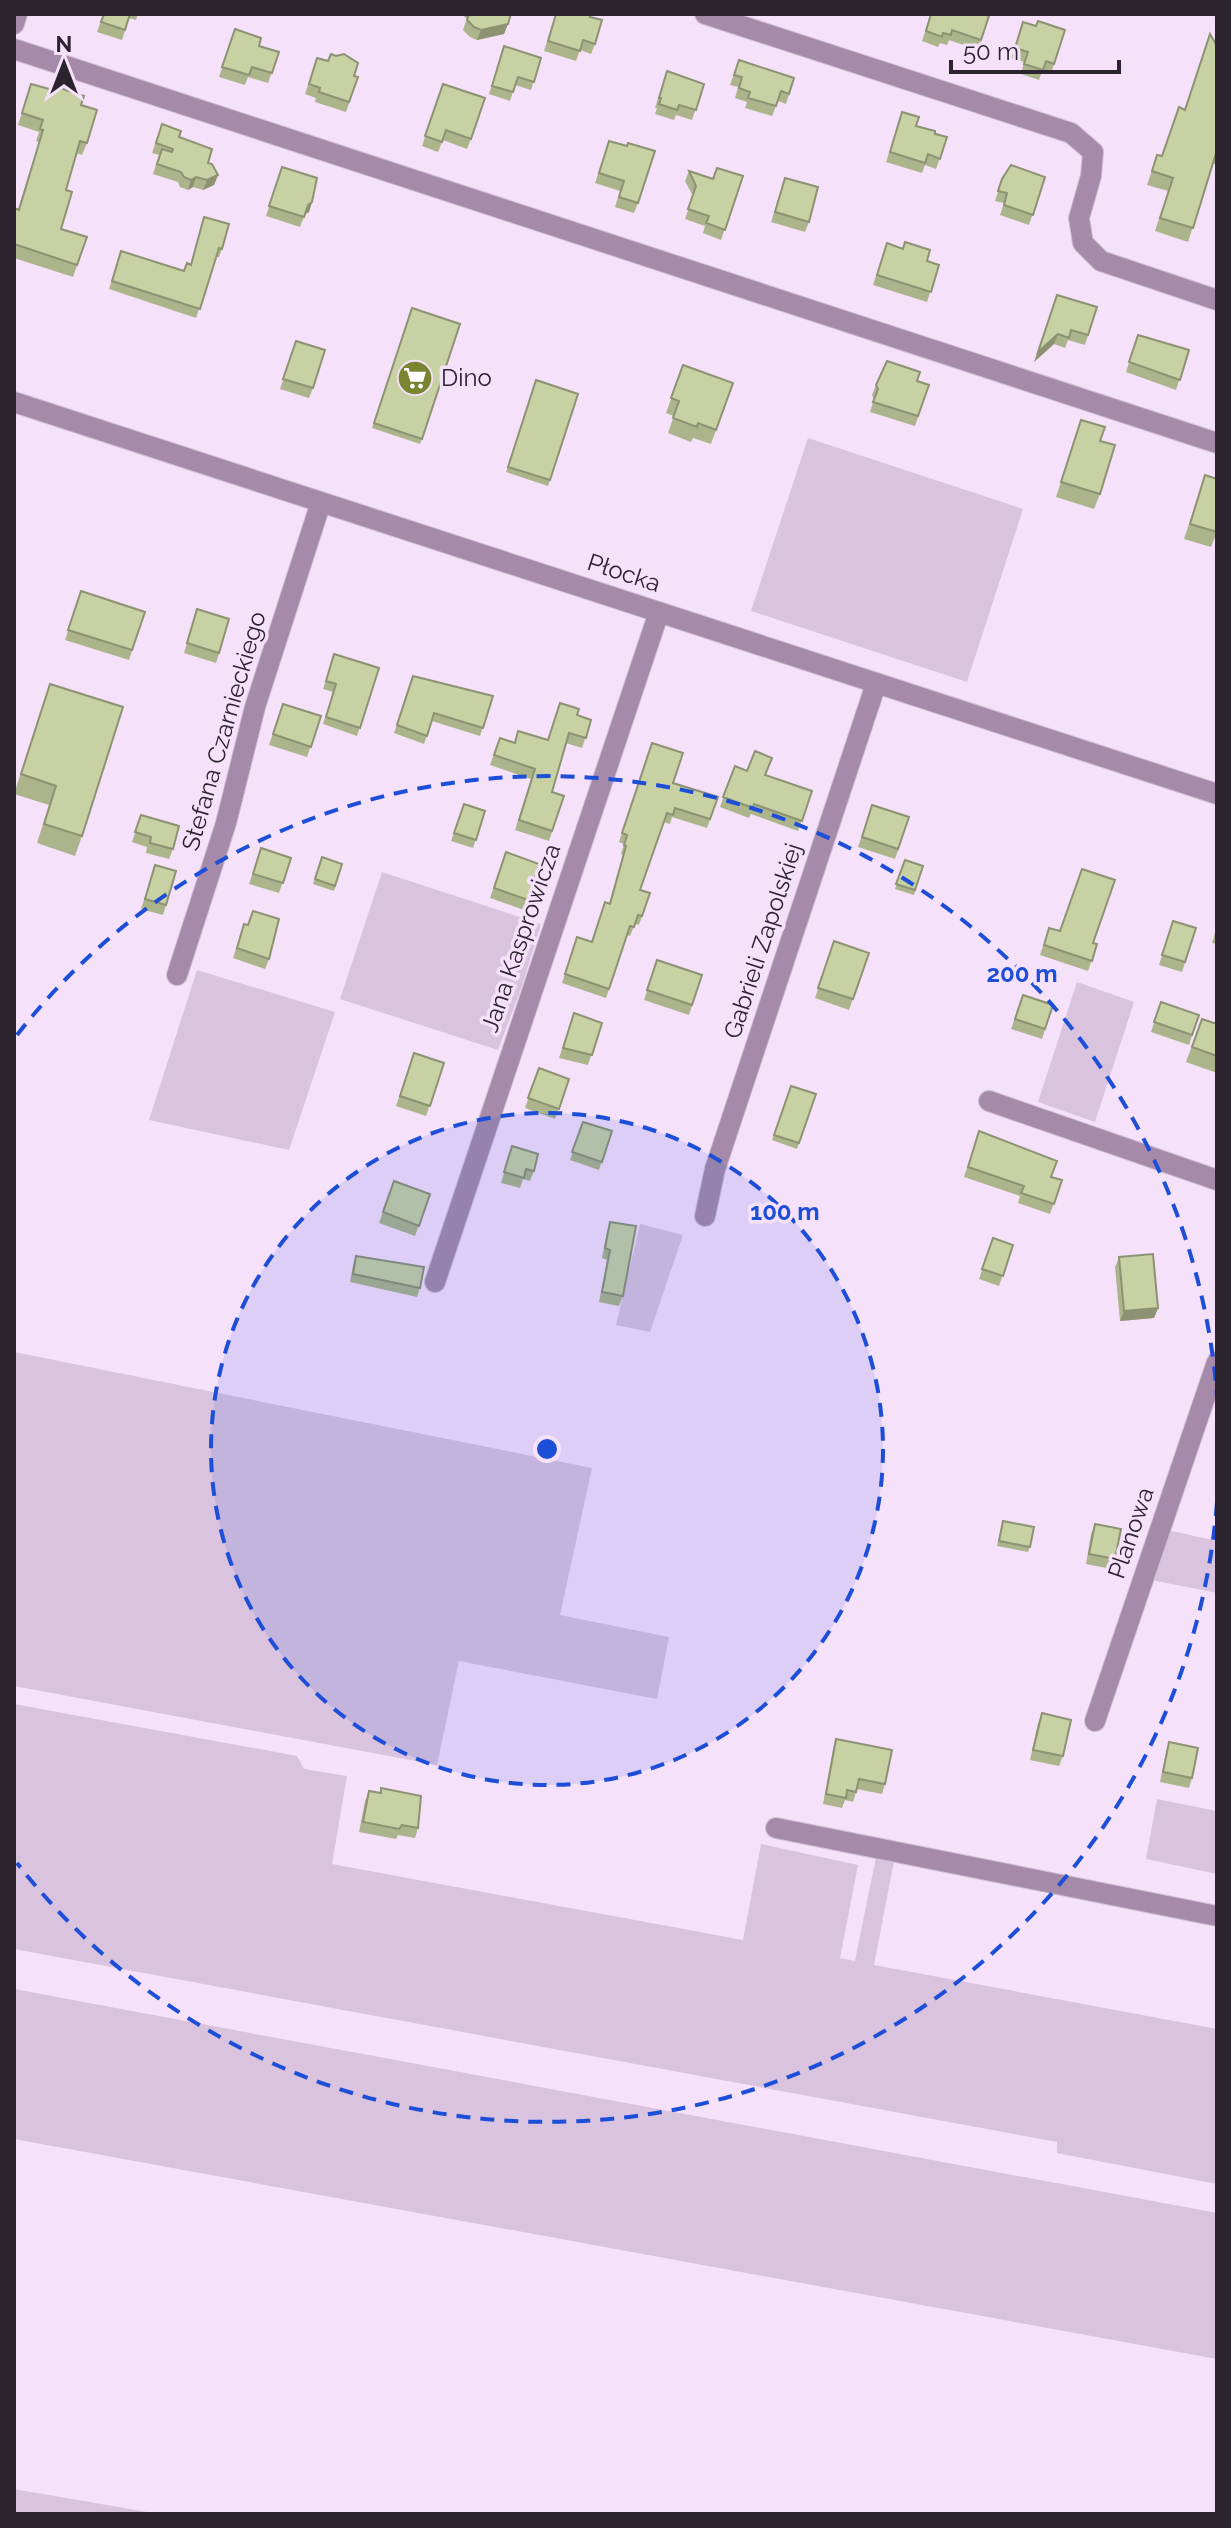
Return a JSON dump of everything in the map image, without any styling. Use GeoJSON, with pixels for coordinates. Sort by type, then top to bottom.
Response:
{"type":"FeatureCollection","features":[{"type":"Feature","properties":{"kind":"street"},"geometry":{"type":"LineString","coordinates":[[14,24],[17,14]]}},
{"type":"Feature","properties":{"kind":"street"},"geometry":{"type":"LineString","coordinates":[[705,14],[1071,133],[1093,152],[1091,176],[1079,218],[1083,243],[1101,261],[1217,300]]}},
{"type":"Feature","properties":{"kind":"street"},"geometry":{"type":"LineString","coordinates":[[14,49],[1217,443]]}},
{"type":"Feature","properties":{"kind":"street","name":"Płocka"},"geometry":{"type":"LineString","coordinates":[[14,402],[1217,794]]}},
{"type":"Feature","properties":{"kind":"street","name":"Stefana Czarnieckiego"},"geometry":{"type":"LineString","coordinates":[[177,975],[226,823],[255,707],[321,502]]}},
{"type":"Feature","properties":{"kind":"street","name":"Jana Kasprowicza"},"geometry":{"type":"LineString","coordinates":[[435,1282],[659,612]]}},
{"type":"Feature","properties":{"kind":"street","name":"Gabrieli Zapolskiej"},"geometry":{"type":"LineString","coordinates":[[705,1216],[715,1169],[876,684]]}},
{"type":"Feature","properties":{"kind":"street"},"geometry":{"type":"LineString","coordinates":[[989,1101],[1217,1180]]}},
{"type":"Feature","properties":{"kind":"street","name":"Planowa"},"geometry":{"type":"LineString","coordinates":[[1095,1721],[1217,1362]]}},
{"type":"Feature","properties":{"kind":"street"},"geometry":{"type":"LineString","coordinates":[[776,1828],[1217,1916]]}},
{"type":"Feature","properties":{"kind":"shaded area"},"geometry":{"type":"Polygon","coordinates":[[[808,438],[1023,509],[967,682],[751,611],[808,438]]]}},
{"type":"Feature","properties":{"kind":"shaded area"},"geometry":{"type":"Polygon","coordinates":[[[382,872],[541,924],[498,1050],[340,999],[382,872]]]}},
{"type":"Feature","properties":{"kind":"shaded area"},"geometry":{"type":"Polygon","coordinates":[[[197,970],[335,1012],[289,1150],[149,1120],[197,970]]]}},
{"type":"Feature","properties":{"kind":"shaded area"},"geometry":{"type":"Polygon","coordinates":[[[1077,982],[1134,1002],[1095,1122],[1038,1102],[1077,982]]]}},
{"type":"Feature","properties":{"kind":"shaded area"},"geometry":{"type":"Polygon","coordinates":[[[640,1224],[683,1235],[650,1332],[616,1325],[640,1224]]]}},
{"type":"Feature","properties":{"kind":"shaded area"},"geometry":{"type":"Polygon","coordinates":[[[14,1352],[592,1468],[560,1615],[669,1637],[657,1699],[459,1661],[437,1765],[14,1686],[14,1352]]]}},
{"type":"Feature","properties":{"kind":"shaded area"},"geometry":{"type":"Polygon","coordinates":[[[1167,1530],[1217,1541],[1217,1593],[1151,1580],[1167,1530]]]}},
{"type":"Feature","properties":{"kind":"shaded area"},"geometry":{"type":"Polygon","coordinates":[[[14,1704],[297,1756],[304,1769],[347,1776],[332,1864],[743,1940],[761,1844],[858,1865],[840,1958],[855,1961],[876,1857],[894,1861],[874,1965],[1217,2029],[1217,2184],[1057,2153],[1057,2142],[14,1949],[14,1704]]]}},
{"type":"Feature","properties":{"kind":"shaded area"},"geometry":{"type":"Polygon","coordinates":[[[1157,1799],[1217,1811],[1217,1874],[1146,1859],[1157,1799]]]}},
{"type":"Feature","properties":{"kind":"shaded area"},"geometry":{"type":"Polygon","coordinates":[[[14,1989],[1217,2213],[1217,2359],[14,2139],[14,1989]]]}},
{"type":"Feature","properties":{"kind":"shaded area"},"geometry":{"type":"Polygon","coordinates":[[[14,2489],[159,2514],[14,2514],[14,2489]]]}},
{"type":"Feature","properties":{"kind":"building"},"geometry":{"type":"Polygon","coordinates":[[[104,14],[130,14],[125,30],[101,22],[104,14]]]}},
{"type":"Feature","properties":{"kind":"building"},"geometry":{"type":"Polygon","coordinates":[[[469,14],[511,14],[508,24],[481,30],[467,20],[469,14]]]}},
{"type":"Feature","properties":{"kind":"building"},"geometry":{"type":"Polygon","coordinates":[[[556,14],[591,14],[590,17],[602,20],[595,44],[583,40],[580,51],[548,41],[556,14]]]}},
{"type":"Feature","properties":{"kind":"building"},"geometry":{"type":"Polygon","coordinates":[[[931,14],[989,16],[981,40],[952,30],[951,35],[943,33],[942,37],[926,31],[931,14]]]}},
{"type":"Feature","properties":{"kind":"building"},"geometry":{"type":"Polygon","coordinates":[[[1038,21],[1065,30],[1054,64],[1046,61],[1043,70],[1024,64],[1028,52],[1015,48],[1023,22],[1036,26],[1038,21]]]}},
{"type":"Feature","properties":{"kind":"building"},"geometry":{"type":"Polygon","coordinates":[[[235,29],[261,38],[259,46],[279,52],[272,73],[252,67],[249,75],[222,67],[235,29]]]}},
{"type":"Feature","properties":{"kind":"building"},"geometry":{"type":"Polygon","coordinates":[[[1210,34],[1217,46],[1217,150],[1193,228],[1160,218],[1173,178],[1152,171],[1157,155],[1162,156],[1179,107],[1185,110],[1210,34]]]}},
{"type":"Feature","properties":{"kind":"building"},"geometry":{"type":"Polygon","coordinates":[[[504,46],[541,58],[534,82],[518,77],[513,92],[492,86],[504,46]]]}},
{"type":"Feature","properties":{"kind":"building"},"geometry":{"type":"Polygon","coordinates":[[[331,54],[344,54],[358,63],[354,76],[358,77],[349,102],[319,92],[320,88],[309,84],[317,58],[328,61],[331,54]]]}},
{"type":"Feature","properties":{"kind":"building"},"geometry":{"type":"Polygon","coordinates":[[[739,60],[794,78],[789,94],[781,91],[776,106],[748,98],[750,92],[739,88],[742,77],[734,75],[739,60]]]}},
{"type":"Feature","properties":{"kind":"building"},"geometry":{"type":"Polygon","coordinates":[[[667,71],[704,84],[696,110],[679,105],[677,110],[659,104],[667,71]]]}},
{"type":"Feature","properties":{"kind":"building"},"geometry":{"type":"Polygon","coordinates":[[[31,84],[53,90],[54,86],[84,96],[81,105],[97,110],[87,143],[80,141],[66,190],[72,192],[61,229],[87,237],[77,265],[14,244],[14,208],[19,210],[43,130],[40,129],[43,120],[22,113],[31,84]]]}},
{"type":"Feature","properties":{"kind":"building"},"geometry":{"type":"Polygon","coordinates":[[[443,84],[485,98],[471,139],[446,130],[442,142],[425,136],[443,84]]]}},
{"type":"Feature","properties":{"kind":"building"},"geometry":{"type":"Polygon","coordinates":[[[902,112],[919,117],[916,126],[947,137],[940,159],[928,154],[925,163],[890,152],[902,112]]]}},
{"type":"Feature","properties":{"kind":"building"},"geometry":{"type":"Polygon","coordinates":[[[162,124],[181,131],[179,137],[212,149],[208,163],[212,164],[218,175],[207,180],[196,177],[191,180],[181,172],[157,164],[162,149],[172,152],[173,149],[156,143],[162,124]]]}},
{"type":"Feature","properties":{"kind":"building"},"geometry":{"type":"Polygon","coordinates":[[[609,141],[655,151],[638,203],[619,197],[624,181],[599,173],[609,141]]]}},
{"type":"Feature","properties":{"kind":"building"},"geometry":{"type":"Polygon","coordinates":[[[1011,165],[1045,177],[1033,215],[1004,205],[1007,193],[998,191],[1011,165]]]}},
{"type":"Feature","properties":{"kind":"building"},"geometry":{"type":"Polygon","coordinates":[[[282,167],[317,178],[312,202],[304,217],[269,206],[282,167]]]}},
{"type":"Feature","properties":{"kind":"building"},"geometry":{"type":"Polygon","coordinates":[[[717,168],[743,176],[725,230],[706,223],[709,216],[688,209],[696,186],[689,171],[713,179],[717,168]]]}},
{"type":"Feature","properties":{"kind":"building"},"geometry":{"type":"Polygon","coordinates":[[[785,178],[818,187],[809,222],[775,212],[785,178]]]}},
{"type":"Feature","properties":{"kind":"building"},"geometry":{"type":"Polygon","coordinates":[[[204,217],[229,224],[200,309],[112,281],[121,251],[184,271],[187,263],[191,265],[204,217]]]}},
{"type":"Feature","properties":{"kind":"building"},"geometry":{"type":"Polygon","coordinates":[[[905,242],[930,250],[927,261],[939,265],[931,292],[877,275],[887,243],[903,249],[905,242]]]}},
{"type":"Feature","properties":{"kind":"building"},"geometry":{"type":"Polygon","coordinates":[[[1057,295],[1097,307],[1088,335],[1071,330],[1069,338],[1058,334],[1038,352],[1057,295]]]}},
{"type":"Feature","properties":{"kind":"building","name":"Dino"},"geometry":{"type":"Polygon","coordinates":[[[412,308],[460,324],[422,439],[374,423],[412,308]]]}},
{"type":"Feature","properties":{"kind":"building"},"geometry":{"type":"Polygon","coordinates":[[[1138,335],[1189,350],[1180,380],[1129,362],[1138,335]]]}},
{"type":"Feature","properties":{"kind":"building"},"geometry":{"type":"Polygon","coordinates":[[[296,341],[325,350],[313,388],[283,379],[296,341]]]}},
{"type":"Feature","properties":{"kind":"building"},"geometry":{"type":"Polygon","coordinates":[[[887,361],[920,372],[917,381],[929,385],[918,416],[873,402],[878,389],[876,385],[887,361]]]}},
{"type":"Feature","properties":{"kind":"building"},"geometry":{"type":"Polygon","coordinates":[[[683,365],[733,383],[716,430],[673,418],[679,401],[671,398],[683,365]]]}},
{"type":"Feature","properties":{"kind":"building"},"geometry":{"type":"Polygon","coordinates":[[[536,380],[578,394],[550,480],[508,467],[536,380]]]}},
{"type":"Feature","properties":{"kind":"building"},"geometry":{"type":"Polygon","coordinates":[[[1081,420],[1105,427],[1100,441],[1115,445],[1100,494],[1061,482],[1081,420]]]}},
{"type":"Feature","properties":{"kind":"building"},"geometry":{"type":"Polygon","coordinates":[[[1205,475],[1217,479],[1217,532],[1190,524],[1205,475]]]}},
{"type":"Feature","properties":{"kind":"building"},"geometry":{"type":"Polygon","coordinates":[[[81,591],[145,612],[132,650],[68,630],[81,591]]]}},
{"type":"Feature","properties":{"kind":"building"},"geometry":{"type":"Polygon","coordinates":[[[197,609],[229,619],[219,653],[187,643],[197,609]]]}},
{"type":"Feature","properties":{"kind":"building"},"geometry":{"type":"Polygon","coordinates":[[[334,654],[379,668],[360,728],[326,717],[336,684],[326,681],[334,654]]]}},
{"type":"Feature","properties":{"kind":"building"},"geometry":{"type":"Polygon","coordinates":[[[413,676],[493,696],[483,728],[434,713],[427,736],[397,725],[413,676]]]}},
{"type":"Feature","properties":{"kind":"building"},"geometry":{"type":"Polygon","coordinates":[[[50,684],[123,707],[82,836],[44,824],[56,786],[21,774],[50,684]]]}},
{"type":"Feature","properties":{"kind":"building"},"geometry":{"type":"Polygon","coordinates":[[[560,703],[579,709],[577,715],[591,720],[586,738],[569,733],[552,792],[564,796],[552,831],[519,820],[535,769],[494,755],[500,738],[515,743],[518,731],[548,740],[560,703]]]}},
{"type":"Feature","properties":{"kind":"building"},"geometry":{"type":"Polygon","coordinates":[[[283,704],[321,716],[311,747],[273,734],[283,704]]]}},
{"type":"Feature","properties":{"kind":"building"},"geometry":{"type":"Polygon","coordinates":[[[652,743],[683,753],[673,783],[718,797],[710,819],[675,808],[673,815],[667,813],[640,890],[650,893],[642,916],[638,915],[634,927],[630,926],[609,989],[565,974],[577,937],[592,942],[605,902],[610,904],[626,846],[627,835],[622,833],[652,743]]]}},
{"type":"Feature","properties":{"kind":"building"},"geometry":{"type":"Polygon","coordinates":[[[755,751],[772,758],[765,775],[812,791],[802,821],[723,797],[735,766],[747,771],[755,751]]]}},
{"type":"Feature","properties":{"kind":"building"},"geometry":{"type":"Polygon","coordinates":[[[464,804],[485,811],[476,840],[454,833],[464,804]]]}},
{"type":"Feature","properties":{"kind":"building"},"geometry":{"type":"Polygon","coordinates":[[[872,805],[909,817],[898,849],[862,837],[872,805]]]}},
{"type":"Feature","properties":{"kind":"building"},"geometry":{"type":"Polygon","coordinates":[[[141,815],[179,826],[173,849],[150,843],[151,837],[135,832],[141,815]]]}},
{"type":"Feature","properties":{"kind":"building"},"geometry":{"type":"Polygon","coordinates":[[[261,848],[291,858],[283,883],[253,874],[261,848]]]}},
{"type":"Feature","properties":{"kind":"building"},"geometry":{"type":"Polygon","coordinates":[[[506,852],[539,864],[528,900],[494,888],[506,852]]]}},
{"type":"Feature","properties":{"kind":"building"},"geometry":{"type":"Polygon","coordinates":[[[322,857],[342,864],[335,886],[315,879],[322,857]]]}},
{"type":"Feature","properties":{"kind":"building"},"geometry":{"type":"Polygon","coordinates":[[[905,860],[923,866],[915,890],[896,884],[905,860]]]}},
{"type":"Feature","properties":{"kind":"building"},"geometry":{"type":"Polygon","coordinates":[[[155,865],[176,871],[166,905],[145,899],[155,865]]]}},
{"type":"Feature","properties":{"kind":"building"},"geometry":{"type":"Polygon","coordinates":[[[1082,869],[1115,880],[1093,943],[1097,944],[1092,961],[1044,945],[1049,928],[1060,931],[1082,869]]]}},
{"type":"Feature","properties":{"kind":"building"},"geometry":{"type":"Polygon","coordinates":[[[253,911],[279,919],[269,959],[237,948],[244,924],[248,925],[253,911]]]}},
{"type":"Feature","properties":{"kind":"building"},"geometry":{"type":"Polygon","coordinates":[[[1173,921],[1196,928],[1185,962],[1162,955],[1173,921]]]}},
{"type":"Feature","properties":{"kind":"building"},"geometry":{"type":"Polygon","coordinates":[[[834,941],[869,953],[853,999],[818,988],[834,941]]]}},
{"type":"Feature","properties":{"kind":"building"},"geometry":{"type":"Polygon","coordinates":[[[657,960],[702,975],[692,1005],[647,990],[657,960]]]}},
{"type":"Feature","properties":{"kind":"building"},"geometry":{"type":"Polygon","coordinates":[[[1023,995],[1053,1005],[1045,1029],[1015,1019],[1023,995]]]}},
{"type":"Feature","properties":{"kind":"building"},"geometry":{"type":"Polygon","coordinates":[[[1161,1002],[1199,1015],[1192,1035],[1154,1022],[1161,1002]]]}},
{"type":"Feature","properties":{"kind":"building"},"geometry":{"type":"Polygon","coordinates":[[[574,1013],[602,1023],[592,1055],[563,1048],[574,1013]]]}},
{"type":"Feature","properties":{"kind":"building"},"geometry":{"type":"Polygon","coordinates":[[[1202,1019],[1217,1024],[1217,1056],[1192,1047],[1202,1019]]]}},
{"type":"Feature","properties":{"kind":"building"},"geometry":{"type":"Polygon","coordinates":[[[414,1053],[444,1063],[430,1106],[400,1096],[414,1053]]]}},
{"type":"Feature","properties":{"kind":"building"},"geometry":{"type":"Polygon","coordinates":[[[539,1068],[569,1079],[559,1109],[528,1098],[539,1068]]]}},
{"type":"Feature","properties":{"kind":"building"},"geometry":{"type":"Polygon","coordinates":[[[791,1086],[816,1094],[799,1143],[774,1135],[791,1086]]]}},
{"type":"Feature","properties":{"kind":"building"},"geometry":{"type":"Polygon","coordinates":[[[583,1122],[612,1131],[602,1162],[572,1152],[583,1122]]]}},
{"type":"Feature","properties":{"kind":"building"},"geometry":{"type":"Polygon","coordinates":[[[979,1131],[1057,1161],[1051,1177],[1062,1180],[1054,1204],[1021,1193],[1024,1186],[968,1167],[979,1131]]]}},
{"type":"Feature","properties":{"kind":"building"},"geometry":{"type":"Polygon","coordinates":[[[512,1146],[538,1154],[534,1171],[526,1169],[524,1178],[504,1172],[512,1146]]]}},
{"type":"Feature","properties":{"kind":"building"},"geometry":{"type":"Polygon","coordinates":[[[394,1181],[430,1194],[419,1226],[383,1212],[394,1181]]]}},
{"type":"Feature","properties":{"kind":"building"},"geometry":{"type":"Polygon","coordinates":[[[610,1222],[636,1226],[623,1296],[602,1292],[610,1250],[605,1248],[610,1222]]]}},
{"type":"Feature","properties":{"kind":"building"},"geometry":{"type":"Polygon","coordinates":[[[993,1238],[1013,1245],[1003,1276],[982,1269],[993,1238]]]}},
{"type":"Feature","properties":{"kind":"building"},"geometry":{"type":"Polygon","coordinates":[[[1153,1254],[1158,1308],[1124,1311],[1119,1257],[1153,1254]]]}},
{"type":"Feature","properties":{"kind":"building"},"geometry":{"type":"Polygon","coordinates":[[[356,1256],[424,1267],[420,1288],[353,1274],[356,1256]]]}},
{"type":"Feature","properties":{"kind":"building"},"geometry":{"type":"Polygon","coordinates":[[[1003,1521],[1034,1527],[1030,1547],[999,1541],[1003,1521]]]}},
{"type":"Feature","properties":{"kind":"building"},"geometry":{"type":"Polygon","coordinates":[[[1095,1524],[1121,1529],[1115,1559],[1089,1554],[1095,1524]]]}},
{"type":"Feature","properties":{"kind":"building"},"geometry":{"type":"Polygon","coordinates":[[[1042,1713],[1071,1720],[1063,1756],[1033,1750],[1042,1713]]]}},
{"type":"Feature","properties":{"kind":"building"},"geometry":{"type":"Polygon","coordinates":[[[836,1739],[892,1750],[885,1784],[859,1779],[856,1792],[847,1790],[846,1798],[826,1794],[836,1739]]]}},
{"type":"Feature","properties":{"kind":"building"},"geometry":{"type":"Polygon","coordinates":[[[1169,1742],[1198,1748],[1192,1778],[1163,1772],[1169,1742]]]}},
{"type":"Feature","properties":{"kind":"building"},"geometry":{"type":"Polygon","coordinates":[[[381,1788],[421,1796],[418,1828],[402,1825],[399,1829],[363,1822],[369,1791],[381,1793],[381,1788]]]}},
{"type":"Feature","properties":{"kind":"place","name":"Dino"},"geometry":{"type":"Point","coordinates":[415,378]}}]}
